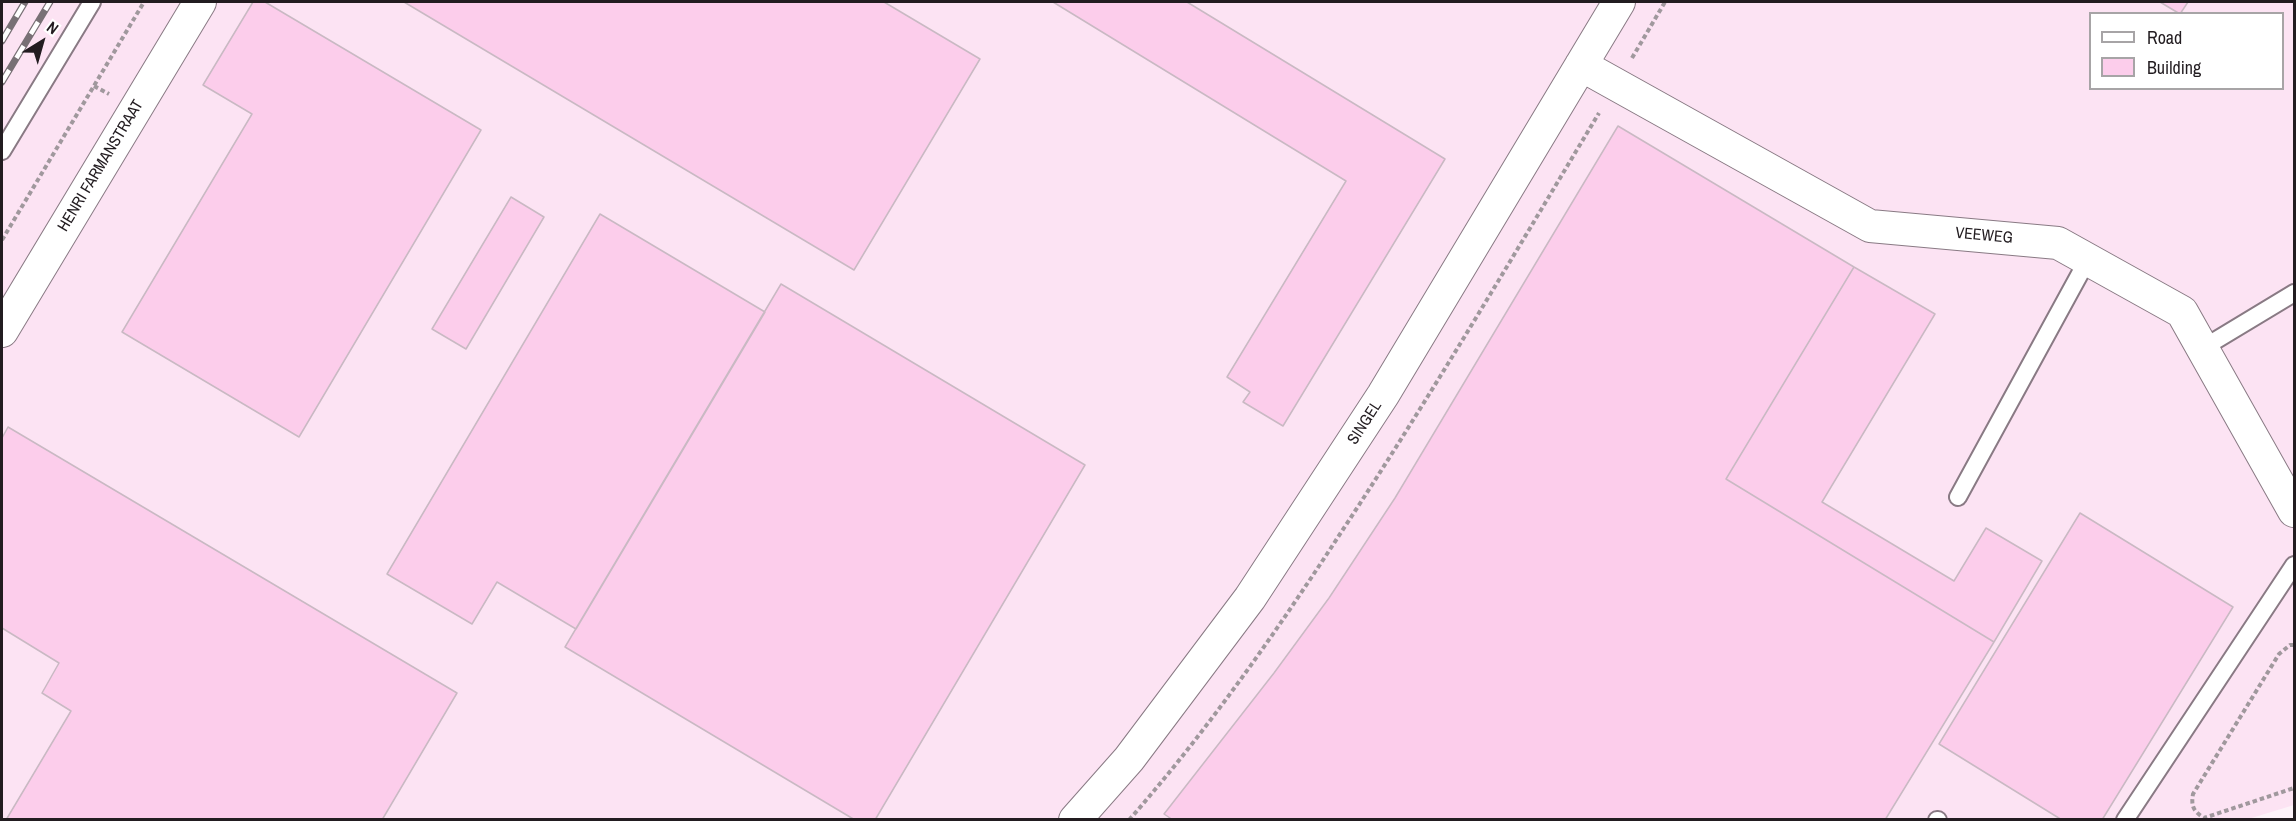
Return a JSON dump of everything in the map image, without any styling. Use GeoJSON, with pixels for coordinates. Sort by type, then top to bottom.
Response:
{"type":"FeatureCollection","features":[{"type":"Feature","properties":{"kind":"street","name":"HENRI FARMANSTRAAT"},"geometry":{"type":"LineString","coordinates":[[2,331],[200,2]]}},
{"type":"Feature","properties":{"kind":"street","name":"SINGEL"},"geometry":{"type":"LineString","coordinates":[[1075,819],[1129,759],[1251,598],[1383,395],[1619,2]]}},
{"type":"Feature","properties":{"kind":"street","name":"VEEWEG"},"geometry":{"type":"LineString","coordinates":[[1581,65],[1870,226],[2058,243],[2182,312],[2295,511]]}},
{"type":"Feature","properties":{"kind":"lane"},"geometry":{"type":"LineString","coordinates":[[2,151],[92,2]]}},
{"type":"Feature","properties":{"kind":"lane"},"geometry":{"type":"LineString","coordinates":[[1958,497],[2088,259]]}},
{"type":"Feature","properties":{"kind":"lane"},"geometry":{"type":"LineString","coordinates":[[2203,348],[2295,293]]}},
{"type":"Feature","properties":{"kind":"lane"},"geometry":{"type":"LineString","coordinates":[[2125,819],[2295,565]]}},
{"type":"Feature","properties":{"kind":"path"},"geometry":{"type":"LineString","coordinates":[[2,240],[144,2]]}},
{"type":"Feature","properties":{"kind":"path"},"geometry":{"type":"LineString","coordinates":[[1616,85],[1665,2]]}},
{"type":"Feature","properties":{"kind":"path"},"geometry":{"type":"LineString","coordinates":[[2295,645],[2290,645],[2279,654],[2193,794],[2191,804],[2196,813],[2204,818],[2295,788]]}},
{"type":"Feature","properties":{"kind":"shaded area"},"geometry":{"type":"Polygon","coordinates":[[[2,2],[2294,2],[2294,805],[2245,820],[2,820],[2,2]]]}},
{"type":"Feature","properties":{"kind":"building"},"geometry":{"type":"Polygon","coordinates":[[[253,2],[265,2],[481,130],[299,437],[122,332],[252,114],[203,85],[253,2]]]}},
{"type":"Feature","properties":{"kind":"building"},"geometry":{"type":"Polygon","coordinates":[[[404,2],[884,2],[980,59],[854,270],[404,2]]]}},
{"type":"Feature","properties":{"kind":"building"},"geometry":{"type":"Polygon","coordinates":[[[1053,2],[1187,2],[1445,159],[1283,426],[1243,402],[1250,392],[1227,377],[1346,181],[1053,2]]]}},
{"type":"Feature","properties":{"kind":"building"},"geometry":{"type":"Polygon","coordinates":[[[2160,2],[2188,2],[2181,12],[2177,12],[2160,2]]]}},
{"type":"Feature","properties":{"kind":"building"},"geometry":{"type":"Polygon","coordinates":[[[1618,126],[1854,267],[1726,479],[1994,642],[1885,820],[1173,820],[1164,814],[1274,673],[1329,598],[1395,498],[1618,126]]]}},
{"type":"Feature","properties":{"kind":"building"},"geometry":{"type":"Polygon","coordinates":[[[511,197],[544,217],[466,349],[432,329],[511,197]]]}},
{"type":"Feature","properties":{"kind":"building"},"geometry":{"type":"Polygon","coordinates":[[[600,214],[765,312],[576,629],[497,582],[472,624],[387,574],[600,214]]]}},
{"type":"Feature","properties":{"kind":"building"},"geometry":{"type":"Polygon","coordinates":[[[1854,267],[1935,314],[1822,502],[1954,581],[1986,528],[2042,561],[1994,642],[1726,479],[1854,267]]]}},
{"type":"Feature","properties":{"kind":"building"},"geometry":{"type":"Polygon","coordinates":[[[781,284],[1085,465],[875,820],[855,820],[565,647],[781,284]]]}},
{"type":"Feature","properties":{"kind":"building"},"geometry":{"type":"Polygon","coordinates":[[[8,427],[457,693],[382,820],[6,820],[71,711],[42,693],[59,663],[2,628],[2,438],[8,427]]]}},
{"type":"Feature","properties":{"kind":"building"},"geometry":{"type":"Polygon","coordinates":[[[2080,513],[2233,607],[2102,820],[2062,820],[1939,744],[2080,513]]]}},
{"type":"Feature","properties":{"kind":"railway"},"geometry":{"type":"LineString","coordinates":[[2,41],[25,2]]}},
{"type":"Feature","properties":{"kind":"railway"},"geometry":{"type":"LineString","coordinates":[[2,82],[50,2]]}}]}
